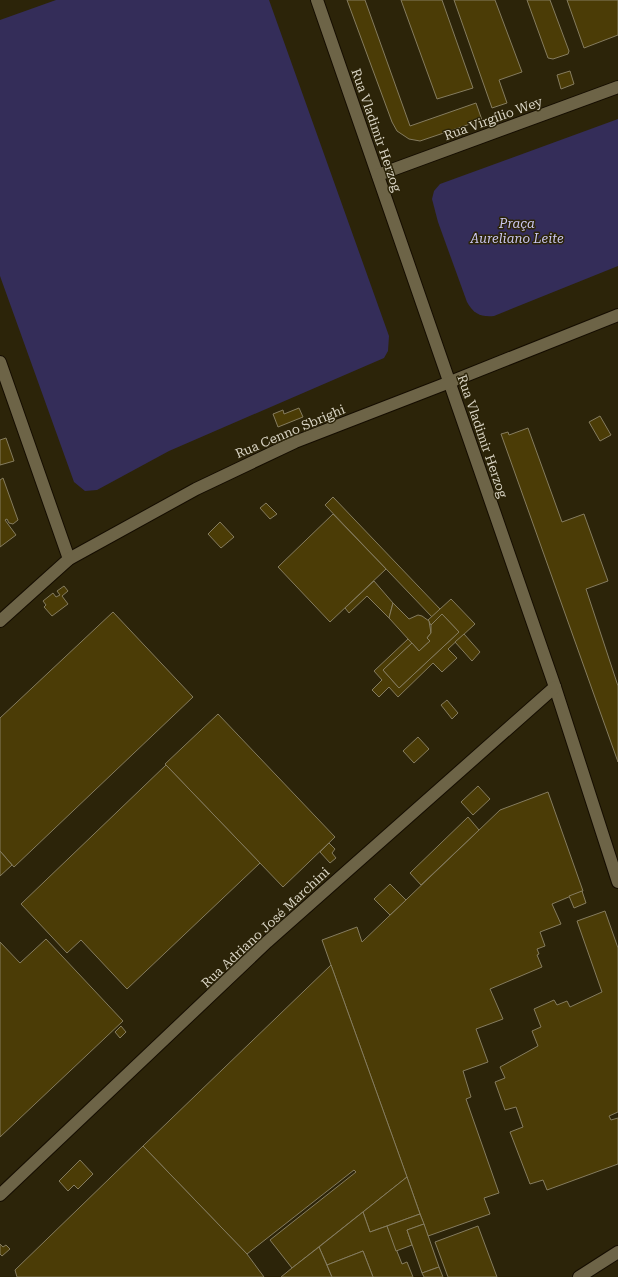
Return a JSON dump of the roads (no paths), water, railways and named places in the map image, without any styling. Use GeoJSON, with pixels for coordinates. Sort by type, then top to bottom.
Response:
{"type":"FeatureCollection","features":[{"type":"Feature","properties":{"kind":"street","name":"Rua Vladimir Herzog"},"geometry":{"type":"LineString","coordinates":[[317,0],[555,687],[618,882]]}},
{"type":"Feature","properties":{"kind":"street","name":"Rua Virgílio Wey"},"geometry":{"type":"LineString","coordinates":[[378,175],[618,87]]}},
{"type":"Feature","properties":{"kind":"street","name":"Rua Cenno Sbrighi"},"geometry":{"type":"LineString","coordinates":[[0,621],[69,559],[196,489],[295,442],[618,315]]}},
{"type":"Feature","properties":{"kind":"street"},"geometry":{"type":"LineString","coordinates":[[0,362],[69,559]]}},
{"type":"Feature","properties":{"kind":"street","name":"Rua Adriano José Marchini"},"geometry":{"type":"LineString","coordinates":[[0,1195],[267,942],[555,687]]}},
{"type":"Feature","properties":{"kind":"street"},"geometry":{"type":"LineString","coordinates":[[579,1277],[618,1252]]}},
{"type":"Feature","properties":{"kind":"park label","name":"Praça Aureliano Leite"},"geometry":{"type":"Point","coordinates":[517,230]}}]}
